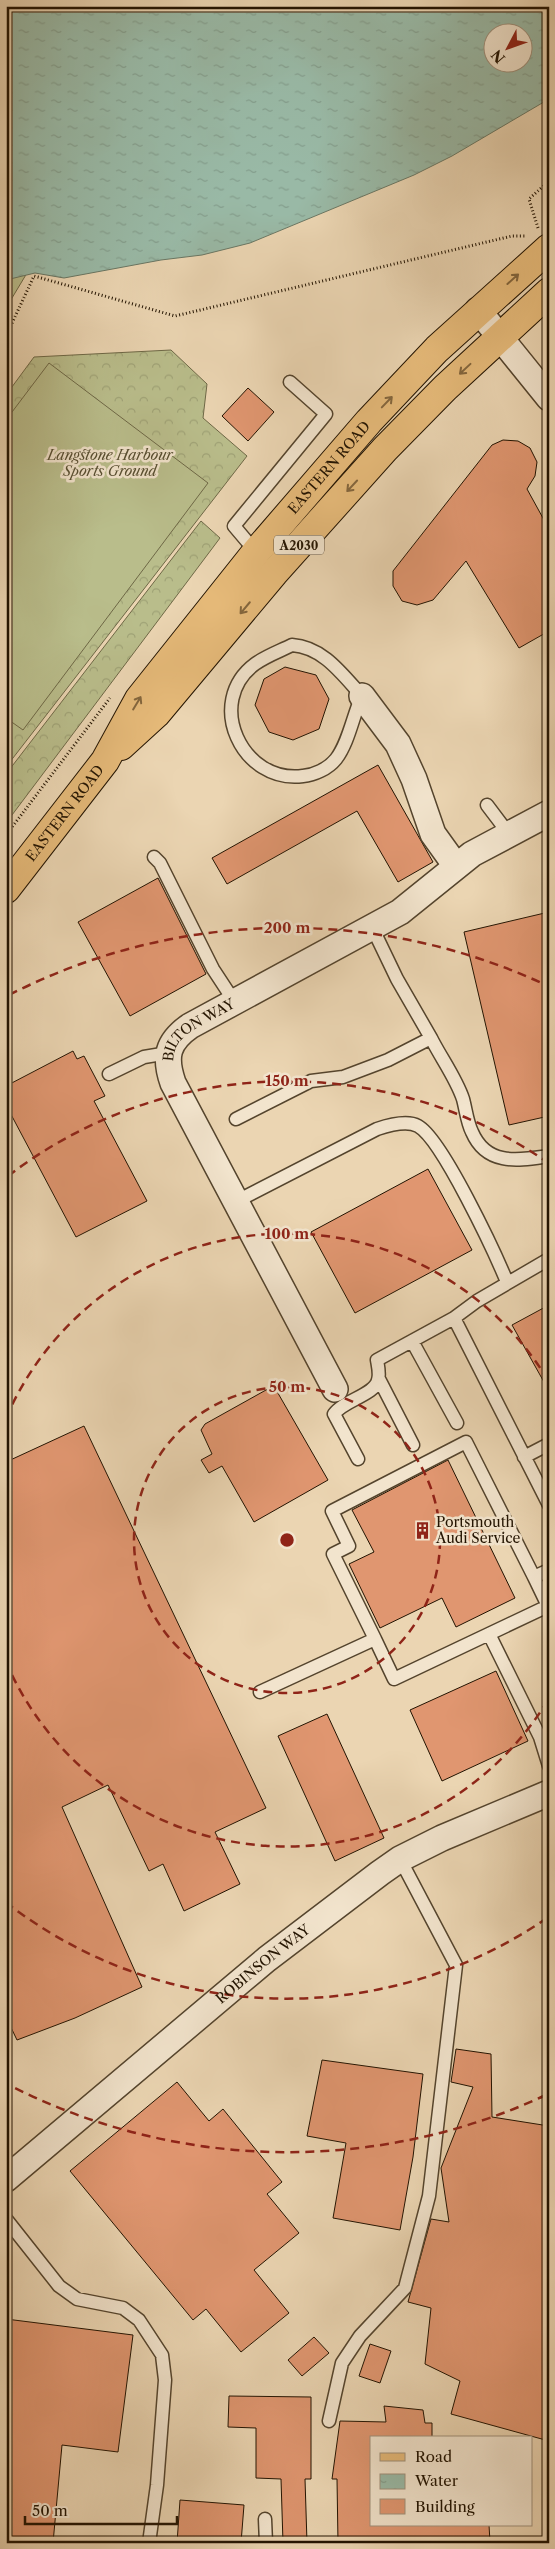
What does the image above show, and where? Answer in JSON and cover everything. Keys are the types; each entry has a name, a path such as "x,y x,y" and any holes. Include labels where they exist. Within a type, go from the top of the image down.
{"main road":[{"name":"EASTERN ROAD","path":"6,889 105,761 139,699 256,552 369,421 478,310 540,240"},
{"name":"EASTERN ROAD","path":"105,761 156,714 274,573 385,449 445,388 549,292"}],"street":[{"path":"478,310 549,398"},
{"path":"362,696 398,744 414,780 432,834 456,866"},
{"name":"BILTON WAY","path":"335,1389 174,1083 168,1068 168,1053 178,1034 372,927 418,899 472,854 549,814"},
{"name":"ROBINSON WAY","path":"8,2173 266,1959 400,1859 490,1816 549,1793"}],"lane":[{"path":"256,552 234,526 326,414 290,382"},
{"path":"292,645 306,646 322,654 362,696 336,759 325,768 311,775 292,777 274,774 257,765 244,751 235,734 231,719 238,684 254,665 292,645"},
{"path":"487,806 508,834"},
{"path":"154,857 160,863 213,969 234,1002"},
{"path":"372,927 397,979 463,1099 473,1135 482,1146 498,1157 512,1161 549,1156"},
{"path":"236,1120 311,1081 343,1077 388,1060 431,1038"},
{"path":"109,1074 144,1057 168,1053"},
{"path":"237,1201 377,1129 395,1124 418,1126 436,1143 492,1248 507,1282"},
{"path":"413,1445 379,1379 377,1360 454,1318 507,1282 549,1259"},
{"path":"454,1318 549,1505"},
{"path":"412,1341 457,1423"},
{"path":"358,1459 334,1414 339,1406 374,1388 379,1379"},
{"path":"466,1442 534,1577 548,1606 394,1678 333,1554 349,1546 332,1510 466,1442"},
{"path":"524,1457 549,1444"},
{"path":"534,1577 549,1570"},
{"path":"489,1634 540,1737 549,1766"},
{"path":"260,1692 375,1639"},
{"path":"329,2421 342,2363 360,2336 405,2288 429,2196 456,1965 400,1859"},
{"path":"6,2219 59,2286 77,2298 123,2308 139,2320 162,2355 164,2390 157,2485 149,2543"},
{"path":"265,2519 266,2543"}],"path":[{"path":"6,336 34,276 175,316 512,236 540,240 529,199 549,181"}],"green space":[{"path":"27,273 6,308 6,280"},
{"name":"Langstone Harbour Sports Ground","path":"171,350 207,384 203,418 247,456 6,767 6,395 34,357"},
{"name":"Langstone Harbour Sports Ground","path":"49,363 208,483 23,730 6,718 6,420"},
{"path":"201,521 220,538 6,823 6,774"}],"water":[{"path":"6,6 549,6 549,99 452,156 414,175 250,243 202,255 161,260 64,278 35,273 6,280"}],"building":[{"path":"248,388 274,412 248,441 222,416"},
{"path":"503,440 518,441 530,448 537,462 535,476 527,489 549,529 549,631 519,648 466,561 433,600 417,605 402,601 393,586 393,571 492,445"},
{"path":"285,667 316,675 329,699 319,729 293,740 269,732 255,705 264,679"},
{"path":"378,765 433,862 398,882 357,811 227,884 212,858"},
{"path":"158,878 206,974 130,1016 78,922"},
{"path":"549,912 549,1116 509,1125 464,932"},
{"path":"73,1051 77,1059 84,1056 105,1096 94,1101 147,1201 76,1237 6,1105 6,1086"},
{"path":"428,1169 472,1250 355,1313 311,1232"},
{"path":"549,1305 549,1391 512,1325"},
{"path":"275,1388 328,1480 254,1522 222,1466 209,1473 201,1460 212,1454 201,1430 205,1424 266,1390"},
{"path":"84,1426 266,1808 215,1832 240,1884 184,1911 163,1864 149,1871 108,1785 62,1807 142,1987 75,2018 17,2040 6,2017 6,1462"},
{"name":"Portsmouth Audi Service","path":"448,1460 515,1598 456,1627 442,1598 380,1628 349,1564 374,1552 352,1510"},
{"path":"496,1671 528,1741 442,1781 410,1710"},
{"path":"327,1714 384,1838 335,1861 278,1736"},
{"path":"456,2049 491,2054 492,2117 549,2126 549,2249 546,2263 549,2263 549,2441 451,2414 460,2381 425,2364 431,2308 408,2302 431,2219 449,2222 441,2168 473,2087 451,2082"},
{"path":"322,2060 423,2074 413,2157 400,2230 333,2218 346,2143 307,2136"},
{"path":"177,2082 209,2121 223,2109 282,2182 267,2194 299,2233 254,2270 289,2313 241,2352 206,2309 193,2320 70,2171"},
{"path":"6,2319 133,2335 118,2452 62,2445 53,2543 6,2543"},
{"path":"314,2337 329,2353 302,2376 288,2360"},
{"path":"370,2344 391,2351 380,2383 359,2376"},
{"path":"229,2396 311,2397 311,2479 305,2479 307,2543 283,2543 281,2479 256,2478 256,2428 228,2427"},
{"path":"384,2406 423,2410 425,2423 432,2423 432,2436 370,2436 370,2526 489,2526 490,2542 338,2543 337,2479 332,2479 340,2421 386,2422"},
{"path":"180,2500 244,2505 241,2543 177,2543"}],"place":[{"name":"Portsmouth Audi Service","path":"422,1530"}]}
